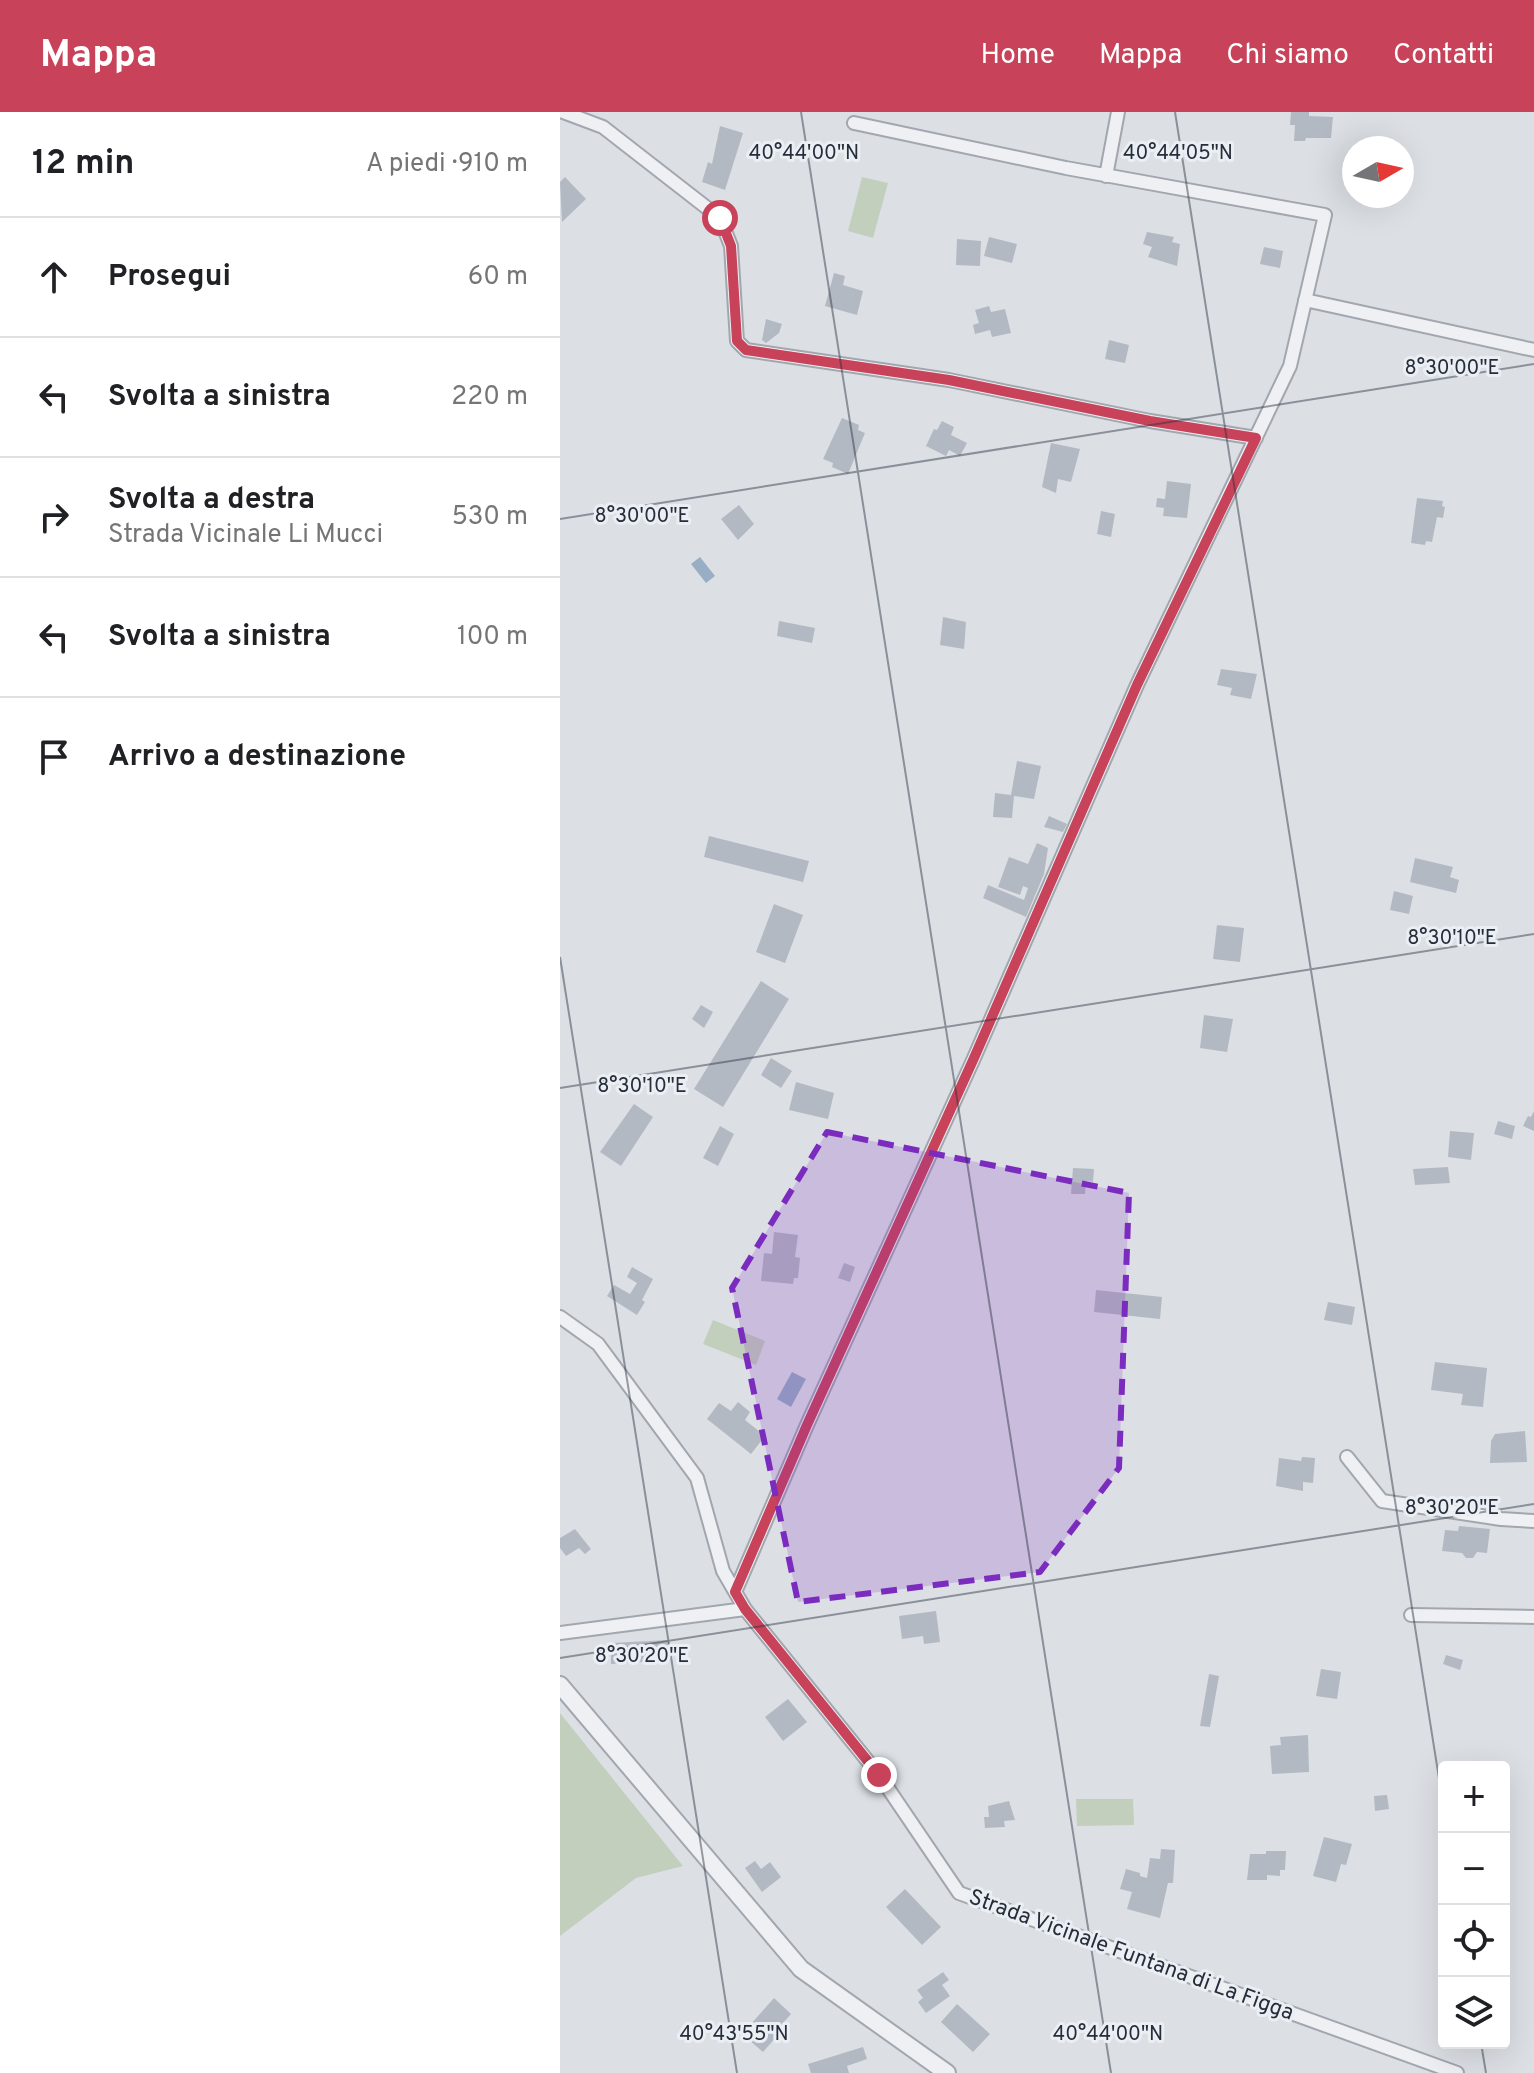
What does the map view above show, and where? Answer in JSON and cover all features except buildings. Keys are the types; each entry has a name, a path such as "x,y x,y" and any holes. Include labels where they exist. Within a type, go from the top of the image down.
{"street":[{"path":"563,112 603,127 720,218 731,246 737,341 746,350 949,380 1150,421 1256,438"},
{"path":"1106,176 1118,112"},
{"path":"735,1592 1137,685 1290,366 1325,215 1106,176 854,123"},
{"path":"1305,300 1534,350"},
{"name":"Strada Vicinale Funtana di La Figga","path":"560,1317 598,1344 697,1478 723,1571 745,1609 879,1775 959,1893 1457,2073"},
{"path":"1347,1457 1382,1501 1534,1521"},
{"path":"560,1633 745,1609"},
{"path":"1411,1615 1534,1617"},
{"path":"560,1685 801,1969 947,2073"}],"highlighted area":[{"path":"827,1132 1129,1193 1119,1468 1040,1572 798,1602 732,1288"}],"green space":[{"path":"862,177 888,183 873,238 848,231"},
{"path":"713,1320 765,1341 756,1365 703,1344"},
{"path":"560,1713 683,1866 636,1878 560,1936"},
{"path":"1076,1799 1133,1799 1134,1825 1077,1826"}],"water":[{"path":"700,557 715,576 706,583 691,564"},
{"path":"792,1372 806,1379 791,1407 777,1399"}],"route":[{"path":"720,218 731,246 737,341 746,350 949,380 1150,421 1256,438 1137,685 735,1592 745,1609 879,1775"}]}
